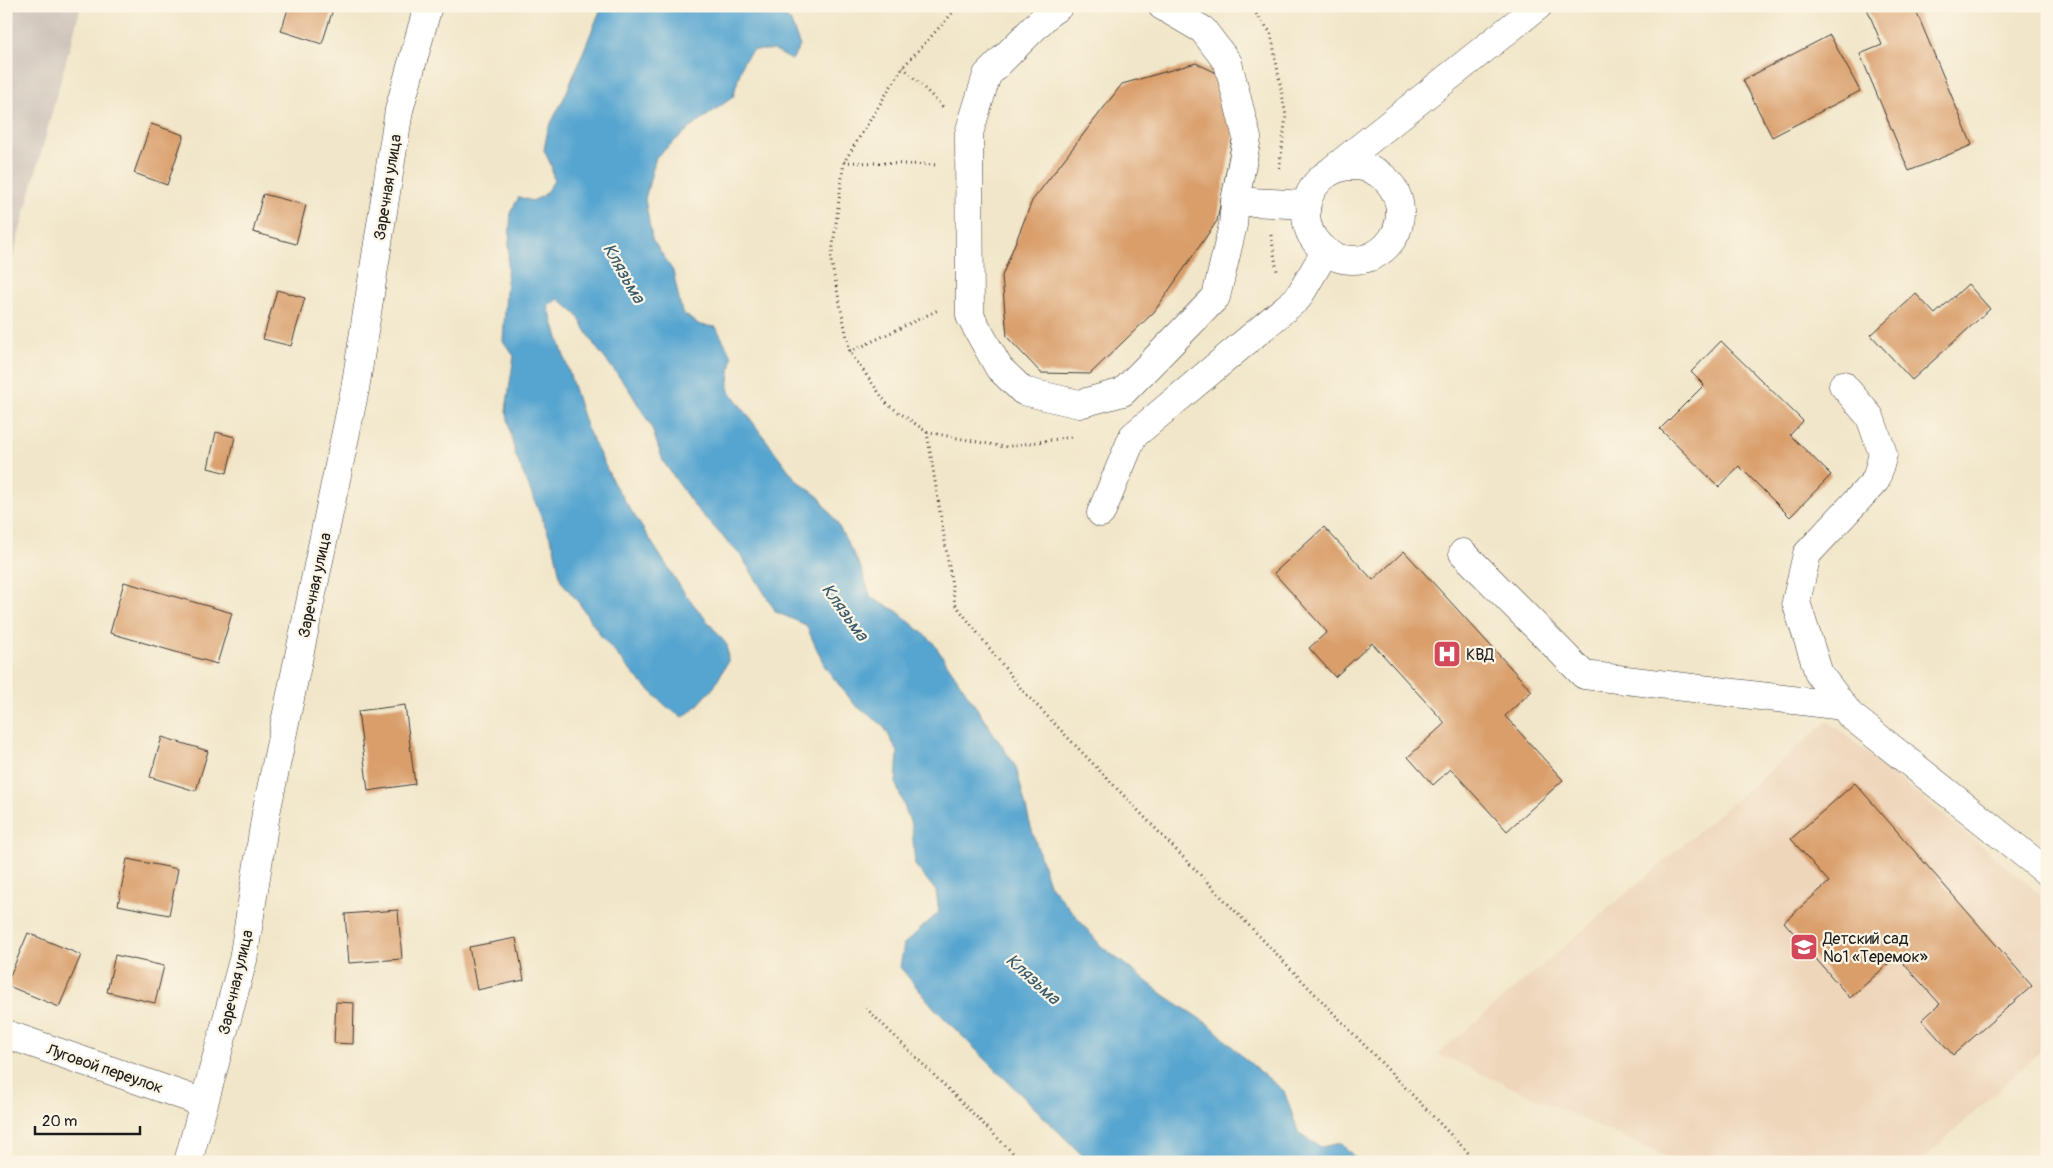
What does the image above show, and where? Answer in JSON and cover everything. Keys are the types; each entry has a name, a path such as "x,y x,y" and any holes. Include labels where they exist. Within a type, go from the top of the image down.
{"street":[{"name":"Заречная улица","path":"188,1162 243,960 266,813 355,389 399,110 428,6"},
{"path":"1059,6 1049,13 987,75 969,133 970,316 999,368 1023,391 1079,404 1123,392 1216,297 1233,225 1235,201 1247,138 1228,63 1203,30 1162,6"},
{"path":"1326,174 1340,168 1356,166 1372,169 1385,178 1395,190 1400,205 1400,222 1395,237 1385,249 1371,257 1356,261 1340,259 1325,252 1316,242 1306,219 1306,206 1317,183 1326,174 1538,6"},
{"path":"1235,201 1306,206"},
{"path":"1101,513 1133,436 1298,298 1325,252"},
{"path":"1843,385 1870,417 1883,454 1876,480 1807,554 1796,602 1819,674 1850,715 2047,872"},
{"path":"1463,553 1584,675 1843,706"},
{"name":"Луговой переулок","path":"6,1034 204,1103"}],"path":[{"path":"960,6 903,67 844,162 831,261 850,352 887,404 927,432 955,604 1022,690 1477,1162"},
{"path":"903,67 969,133"},
{"path":"844,162 969,165"},
{"path":"850,352 970,294"},
{"path":"866,1008 1022,1162"}],"shaded area":[{"path":"6,6 81,6 6,282"},
{"name":"Детский сад №1 «Теремок»","path":"1828,721 2047,900 2047,1045 1921,1162 1678,1162 1438,1054"}],"water":[{"name":"Клязьма","path":"602,6 763,6 790,20 800,46 792,60 774,50 753,50 743,62 733,97 690,128 656,157 645,199 652,239 673,271 682,313 700,325 716,327 732,357 728,389 796,480 819,497 837,523 861,568 871,598 897,611 932,641 1016,767 1030,824 1049,884 1101,946 1164,995 1211,1026 1244,1058 1284,1091 1299,1134 1321,1147 1341,1143 1359,1162 1089,1162 935,1009 900,967 904,944 939,912 936,891 915,865 912,827 896,784 898,752 883,725 855,705 825,667 806,625 776,612 742,557 695,507 663,461 651,426 628,388 595,346 577,315 559,299 548,306 586,426 614,484 685,594 727,645 728,661 714,687 695,708 683,717 668,708 635,676 601,636 579,603 561,581 554,547 515,454 506,410 514,356 503,341 511,211 519,197 532,201 543,196 554,181 551,165 544,150 548,129 566,94"}],"building":[{"path":"289,6 334,6 322,44 281,31"},
{"path":"1866,6 1914,6 1972,145 1909,171 1860,54 1882,45"},
{"path":"1830,35 1860,91 1772,137 1743,80"},
{"path":"1196,63 1223,76 1235,125 1217,221 1154,312 1090,374 1041,373 1007,337 1002,276 1032,201 1122,84"},
{"path":"151,124 184,135 167,185 134,173"},
{"path":"263,194 306,205 296,244 253,232"},
{"path":"1968,284 1990,309 1912,380 1871,335 1916,294 1935,314"},
{"path":"277,290 305,298 291,346 263,339"},
{"path":"1721,341 1803,421 1790,435 1831,475 1790,517 1739,466 1719,487 1660,429 1704,385 1691,372"},
{"path":"216,432 235,437 227,473 208,468"},
{"path":"1324,527 1373,580 1404,551 1532,691 1505,716 1563,780 1507,831 1451,769 1433,785 1408,757 1445,723 1372,643 1335,677 1309,648 1327,632 1274,573"},
{"path":"124,582 232,613 217,664 110,633"},
{"path":"405,705 415,784 368,791 358,711"},
{"path":"162,737 208,751 196,791 150,777"},
{"path":"1855,783 2032,986 1953,1055 1922,1020 1940,1004 1897,956 1850,998 1784,922 1829,882 1791,839"},
{"path":"127,859 178,869 169,915 118,905"},
{"path":"398,910 402,959 349,963 345,914"},
{"path":"28,933 81,955 59,1007 6,985"},
{"path":"516,938 524,980 477,990 469,947"},
{"path":"115,955 164,966 155,1003 107,992"},
{"path":"336,1002 354,1003 353,1044 334,1043"}],"place":[{"name":"КВД","path":"1447,654"},
{"name":"Детский сад №1 «Теремок»","path":"1804,947"}]}
